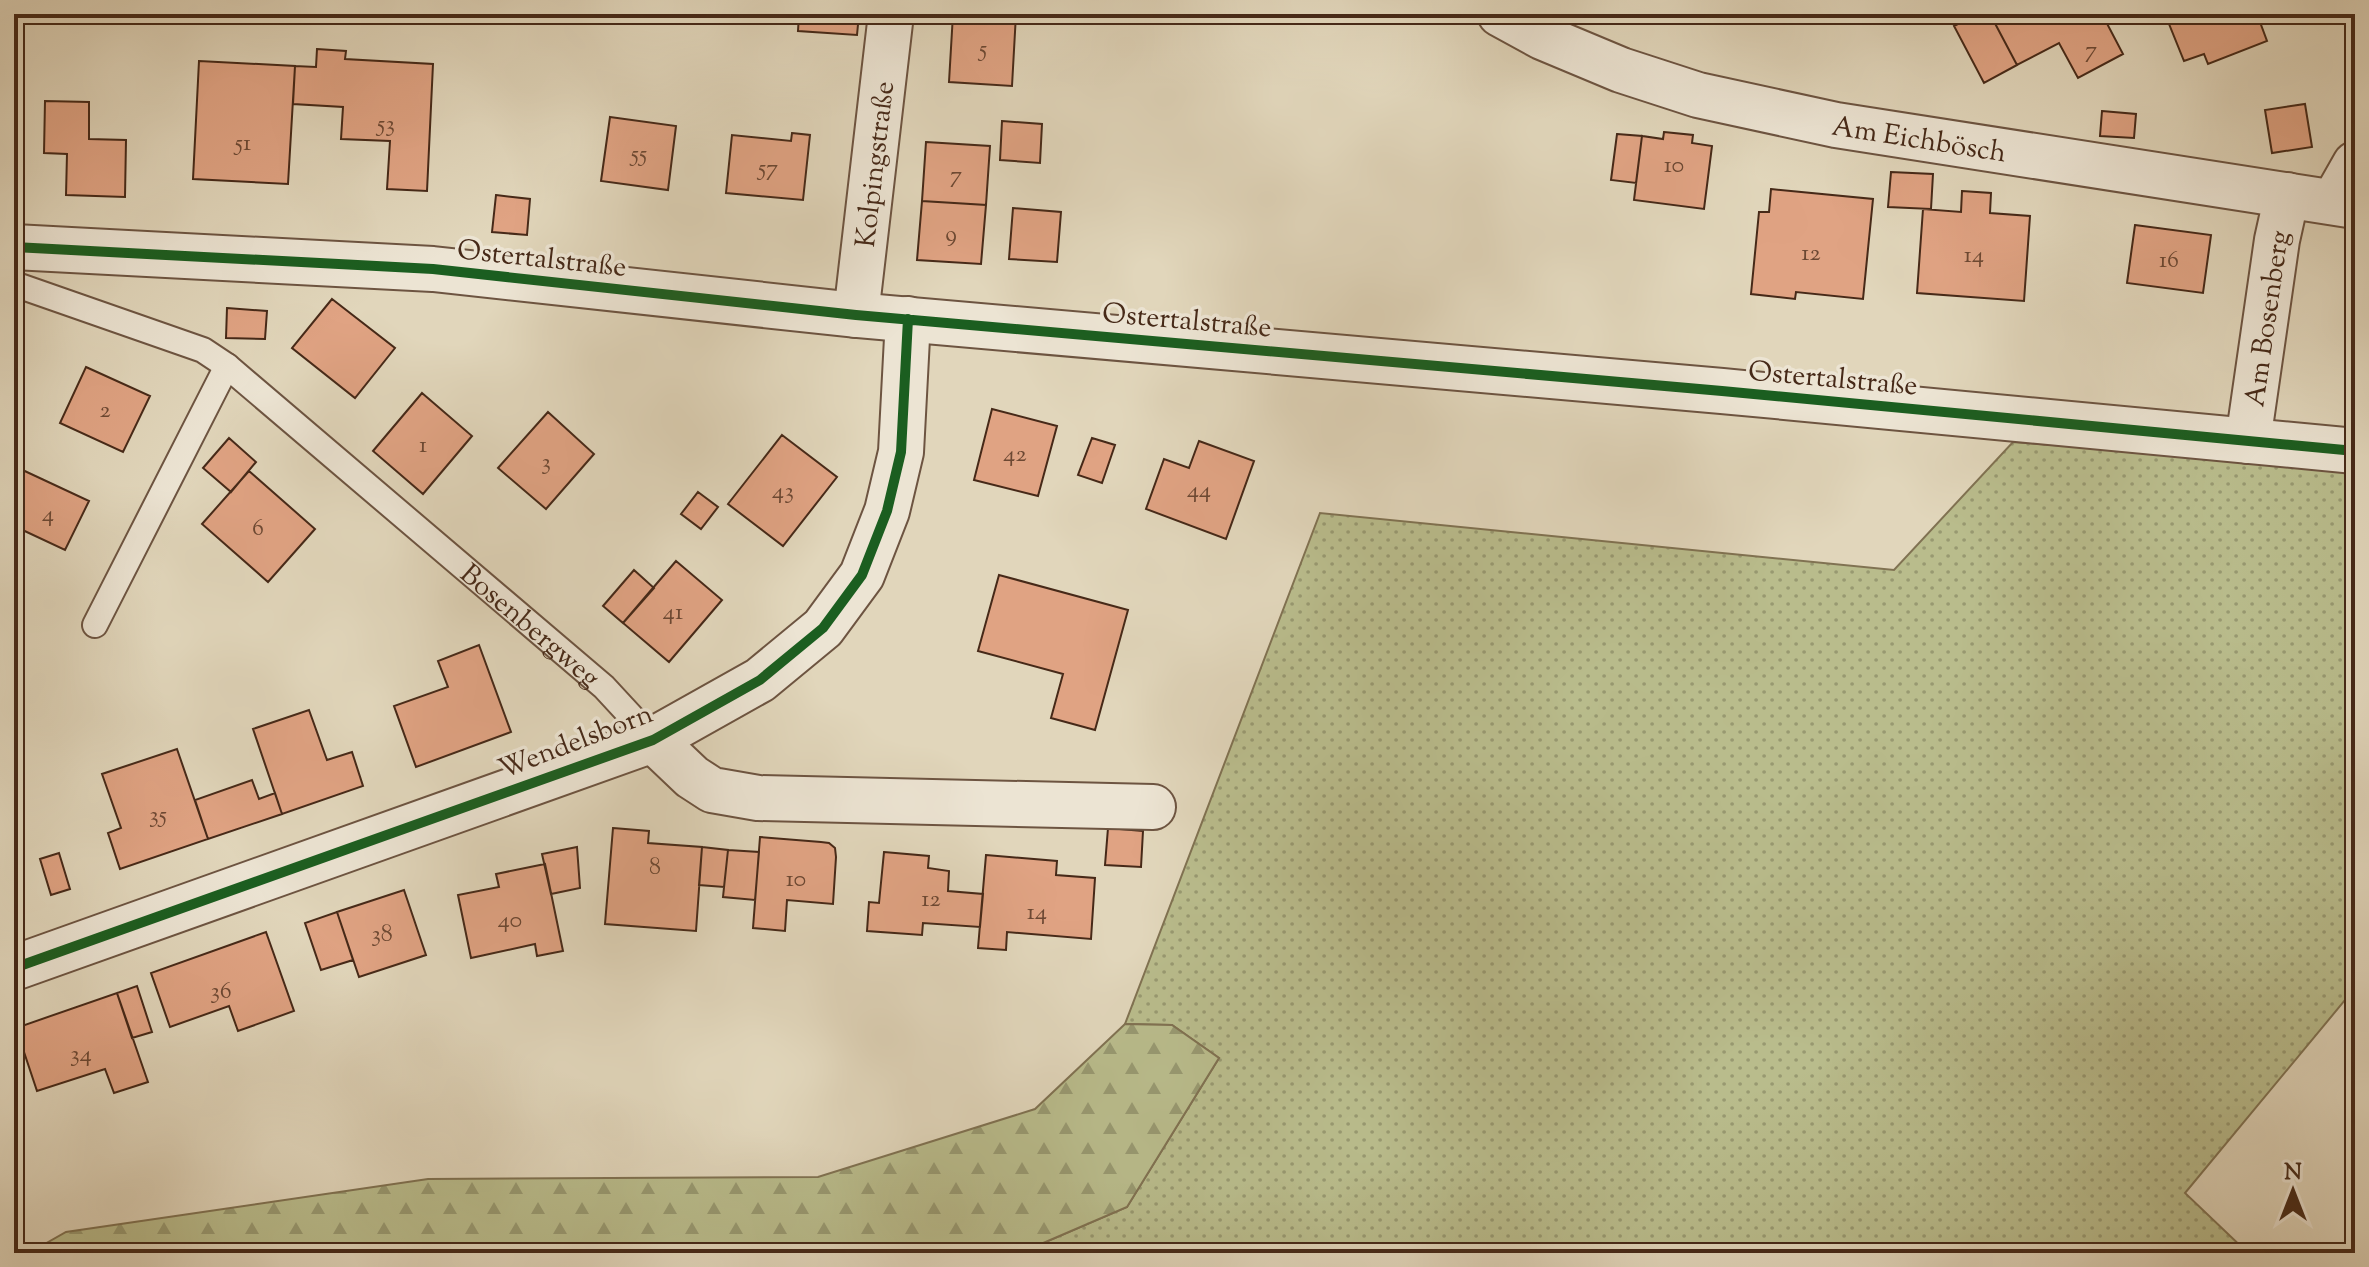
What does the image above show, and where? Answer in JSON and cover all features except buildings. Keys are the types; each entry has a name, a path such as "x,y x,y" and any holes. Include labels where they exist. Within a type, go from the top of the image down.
{"street":[{"name":"Kolpingstraße","path":"856,315 891,14"},
{"name":"Am Eichbösch","path":"1500,14 1542,37 1595,59 1698,95 1836,125 2287,195 2348,190"},
{"name":"Am Bosenberg","path":"2248,441 2277,240 2287,195"},
{"name":"Ostertalstraße","path":"14,247 433,269 856,315 1738,392 2355,451"},
{"name":"Wendelsborn","path":"14,968 653,740 760,680 823,628 862,575 887,511 901,452 908,319"},
{"name":"Bosenbergweg","path":"653,740 692,777 712,790 758,798 1153,807"}],"lane":[{"name":"Bosenbergweg","path":"14,284 203,350 227,366 604,687 653,740"},
{"path":"95,625 227,366"}],"green space":[{"path":"2013,442 2355,467 2355,988 2185,1193 2248,1253 1020,1253 1127,1207 1219,1058 1172,1025 1125,1024 1320,513 1894,570"},
{"path":"1125,1024 1172,1025 1219,1058 1127,1207 1020,1253 29,1253 66,1232 428,1179 818,1177 1035,1109"}],"cycle path":[{"path":"14,247 433,269 856,315 1722,391 2355,451"},
{"path":"14,968 653,740 760,680 823,628 862,575 887,511 901,452 908,319"}]}
